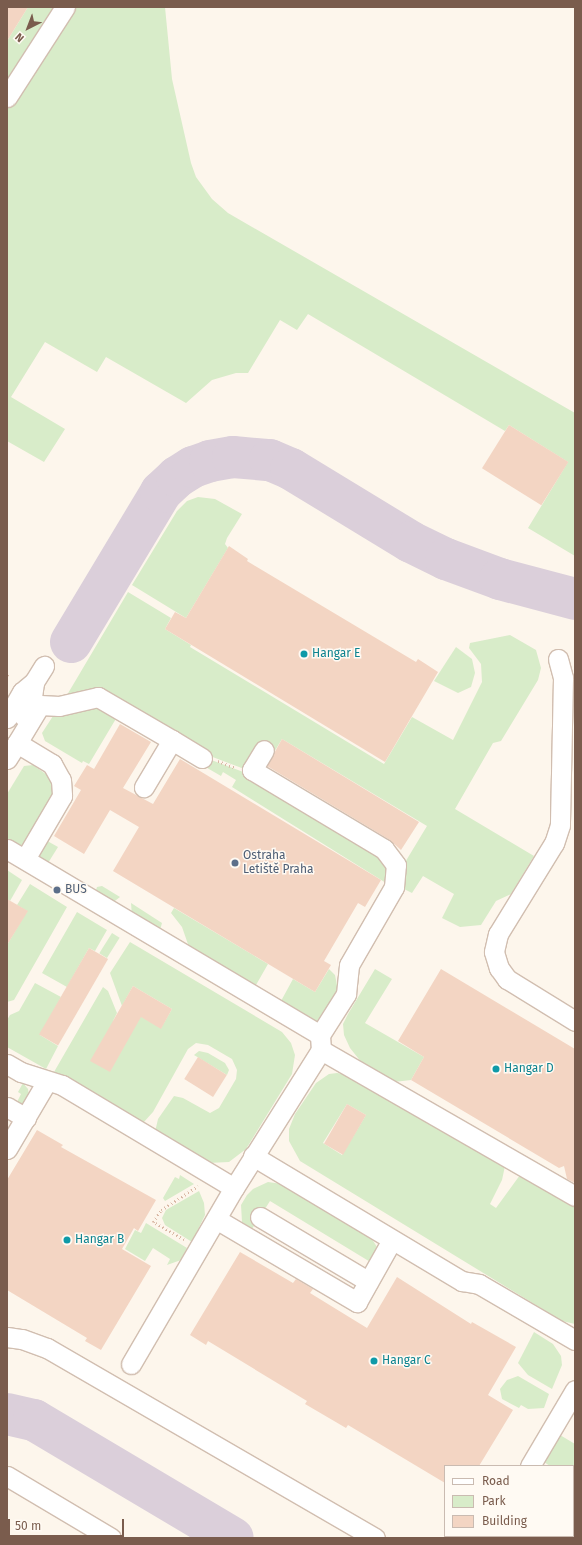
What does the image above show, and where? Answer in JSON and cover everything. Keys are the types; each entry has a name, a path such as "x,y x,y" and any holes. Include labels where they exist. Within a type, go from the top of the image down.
{"lane":[{"path":"7,97 65,7"},
{"path":"558,659 563,678 560,825 554,843 498,934 494,952 498,968 506,979 575,1021"},
{"path":"7,718 22,692 39,674 32,697 12,741 7,759"},
{"path":"12,741 40,704 59,706 98,697 202,758"},
{"path":"144,787 172,740"},
{"path":"12,741 52,764 61,780 62,796 25,859"},
{"path":"131,1364 320,1043 346,994 349,965 394,887 396,865 390,854 378,844 252,770 264,750"},
{"path":"7,849 320,1043 575,1196"},
{"path":"7,1064 21,1072 62,1085 234,1188"},
{"path":"7,1149 47,1081"},
{"path":"7,1107 26,1118"},
{"path":"253,1156 462,1281 479,1284 575,1340"},
{"path":"260,1217 368,1281"},
{"path":"216,1219 357,1302 392,1240"},
{"path":"7,1337 22,1339 47,1348 375,1538"},
{"path":"531,1465 575,1390"},
{"path":"7,1476 111,1538"}],"path":[{"path":"202,758 205,756 246,772 252,770"},
{"path":"198,1249 153,1222 160,1210 214,1176"}],"green space":[{"path":"28,7 55,7 7,83 7,41"},
{"path":"73,7 165,7 172,79 191,163 196,177 212,199 228,213 575,413 575,556 528,528 568,462 509,425 505,431 308,314 297,330 280,320 248,373 236,373 212,380 186,403 106,357 97,372 45,342 11,397 65,429 44,462 7,441 7,109"},
{"path":"198,497 215,499 242,514 227,538 225,544 228,548 186,618 132,585 177,511 187,501"},
{"path":"128,592 171,618 165,629 191,645 190,647 384,764 412,717 453,740 482,682 481,664 469,648 470,643 510,635 536,650 541,668 538,680 501,741 493,743 455,809 534,856 511,894 496,901 481,925 460,927 442,918 454,894 423,876 412,893 402,888 401,869 427,826 282,739 273,754 261,747 247,770 202,753 98,691 67,695"},
{"path":"456,647 472,659 475,673 471,687 458,693 434,681"},
{"path":"95,705 117,717 89,764 83,761 82,763 45,741 42,733 53,716"},
{"path":"206,758 246,773 376,850 388,863 386,883 232,787 236,780 223,772 221,776 202,765"},
{"path":"33,765 50,777 54,787 52,795 25,849 7,841 7,794 24,766"},
{"path":"42,838 58,847 48,863 36,858"},
{"path":"7,870 22,880 10,901 7,899"},
{"path":"30,884 67,907 14,1000 7,1002 7,945 27,911 17,905"},
{"path":"102,886 120,897 111,904 95,893 97,887"},
{"path":"131,903 162,923 160,930 132,916"},
{"path":"174,908 268,964 256,985 251,987 190,950 182,927 171,913"},
{"path":"77,912 107,930 95,951 89,948 67,987 42,973"},
{"path":"112,933 120,938 107,958 99,953"},
{"path":"130,942 282,1032 291,1043 295,1055 292,1074 246,1149 229,1162 208,1163 155,1132 158,1119 174,1096 183,1098 210,1113 219,1108 236,1079 237,1070 232,1059 208,1045 196,1043 188,1049 153,1112 143,1123 54,1072 103,987 108,991 117,1013 113,1021 130,1010 161,1028 172,1009 133,986 122,1006 110,973"},
{"path":"329,969 335,975 338,990 317,1021 312,1022 281,1001 293,979 315,992"},
{"path":"375,969 392,979 365,1023 424,1057 411,1080 394,1082 362,1063 350,1048 344,1035 343,1024"},
{"path":"35,983 61,997 40,1035 58,1046 46,1069 7,1047 7,1020 10,1015 19,1011"},
{"path":"199,1051 208,1053 225,1063 229,1070 227,1075 194,1055"},
{"path":"337,1073 347,1075 505,1166 502,1180 490,1204 496,1208 520,1175 575,1206 575,1324 562,1321 300,1161 289,1141 289,1129 295,1114 316,1083 329,1074","holes":["347,1104 366,1115 342,1155 323,1143"]},
{"path":"23,1083 28,1089 29,1095 25,1103 16,1104 21,1094 18,1092"},
{"path":"180,1175 194,1184 165,1201 163,1198 175,1177 179,1179"},
{"path":"268,1182 282,1184 368,1233 377,1247 372,1263 270,1201 252,1229 242,1222 241,1205 247,1195 253,1189"},
{"path":"199,1191 204,1203 205,1215 192,1242 165,1225 162,1218 166,1210"},
{"path":"146,1223 187,1248 181,1260 167,1265 170,1259 153,1248 145,1261 125,1249 135,1230 141,1233"},
{"path":"534,1332 553,1344 561,1356 562,1365 552,1389 528,1375 518,1363"},
{"path":"518,1376 549,1394 544,1408 528,1409 521,1405 519,1408 502,1399 500,1389 507,1380"},
{"path":"560,1435 575,1444 575,1481 574,1465 548,1465 544,1462"}],"building":[{"path":"7,7 28,7 7,41"},
{"path":"509,425 568,462 541,505 482,468"},
{"name":"Hangar E","path":"229,546 248,559 247,561 416,662 418,659 438,672 385,762 165,629 175,612 186,618"},
{"name":"Ostraha Letiště Praha","path":"120,724 151,742 123,788 153,804 180,759 381,880 365,907 358,903 324,961 331,965 315,992 113,871 139,827 110,810 84,854 54,836 81,790 74,786 87,765 94,769"},
{"path":"282,739 419,822 401,850 390,840 267,766"},
{"path":"7,899 28,911 7,945"},
{"path":"89,948 108,959 58,1046 39,1035"},
{"name":"Hangar D","path":"441,969 575,1049 575,1183 567,1179 564,1166 559,1168 411,1080 424,1057 398,1041"},
{"path":"133,986 172,1009 161,1029 141,1017 110,1072 90,1061"},
{"path":"198,1057 227,1075 213,1097 184,1079"},
{"path":"347,1104 366,1115 343,1155 324,1144"},
{"name":"Hangar B","path":"37,1130 63,1145 61,1147 156,1200 138,1231 134,1228 122,1249 151,1266 101,1350 85,1341 87,1338 7,1290 7,1180"},
{"name":"Hangar C","path":"240,1252 293,1283 296,1279 313,1289 310,1293 367,1328 397,1277 471,1324 472,1322 516,1347 488,1395 513,1410 480,1465 444,1465 444,1482 348,1425 346,1428 305,1404 307,1401 208,1341 206,1345 190,1335"}],"taxiway":[{"path":"71,642 161,492 177,477 193,467 210,461 233,457 270,460 291,469 411,542 446,559 500,579 575,599"},
{"path":"7,1414 34,1420 233,1538"}],"place":[{"name":"Hangar E","path":"304,654"},
{"name":"Ostraha Letiště Praha","path":"235,863"},
{"name":"BUS","path":"57,890"},
{"name":"Hangar D","path":"496,1069"},
{"name":"Hangar B","path":"67,1240"},
{"name":"Hangar C","path":"374,1361"}]}
